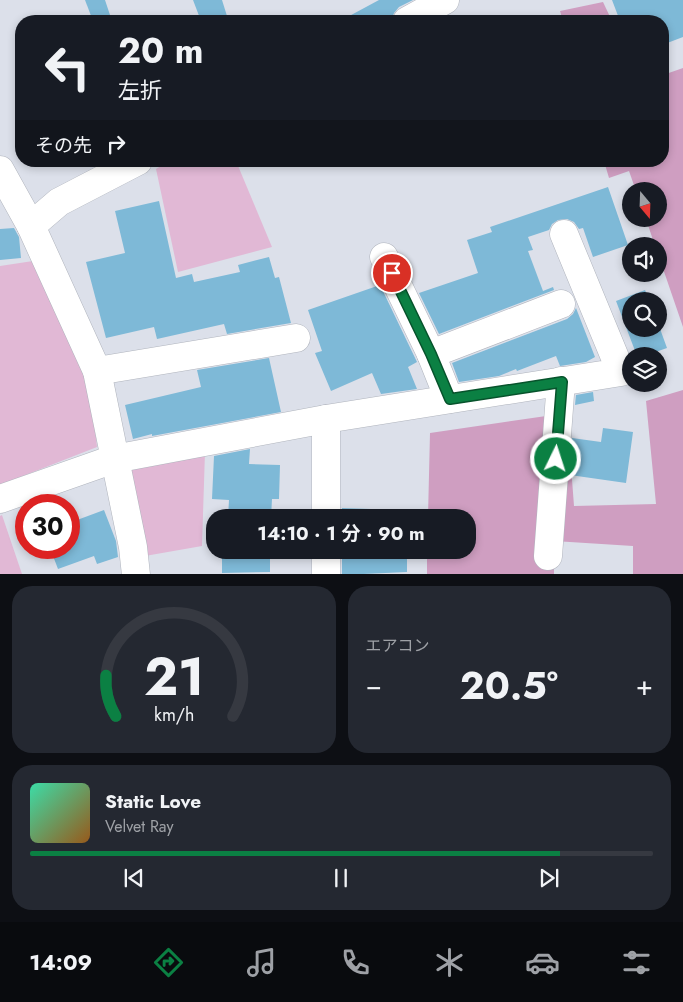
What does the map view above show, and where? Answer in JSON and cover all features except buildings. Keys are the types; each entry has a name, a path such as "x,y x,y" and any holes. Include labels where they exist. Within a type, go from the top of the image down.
{"street":[{"path":"418,15 445,0"},
{"path":"31,226 59,202 126,167"},
{"path":"0,171 31,226 97,371 133,547 136,574"},
{"path":"0,499 114,459 326,419 621,372 564,234"},
{"path":"384,257 431,354 450,399"},
{"path":"431,354 561,304"},
{"path":"97,371 296,338"},
{"path":"548,556 562,382"},
{"path":"326,419 326,509"},
{"path":"326,559 326,574"}],"shaded area":[{"path":"603,2 609,15 561,15 560,11"},
{"path":"683,68 683,327 667,280 667,237 652,237 649,228 668,228 668,182 633,182 629,171 609,178 606,167 669,167 669,73"},
{"path":"159,167 239,167 272,247 178,272 156,169"},
{"path":"33,261 89,375 97,447 0,485 0,266"},
{"path":"683,390 683,574 633,574 633,546 554,541 554,574 427,574 427,559 476,559 476,509 428,509 430,433 567,413 574,506 656,504 646,401"},
{"path":"205,452 202,546 145,556 127,467"},
{"path":"2,515 15,553 15,559 17,559 22,574 0,574 0,516"}],"route":[{"path":"392,273 431,354 450,399 562,382 556,459"}]}
